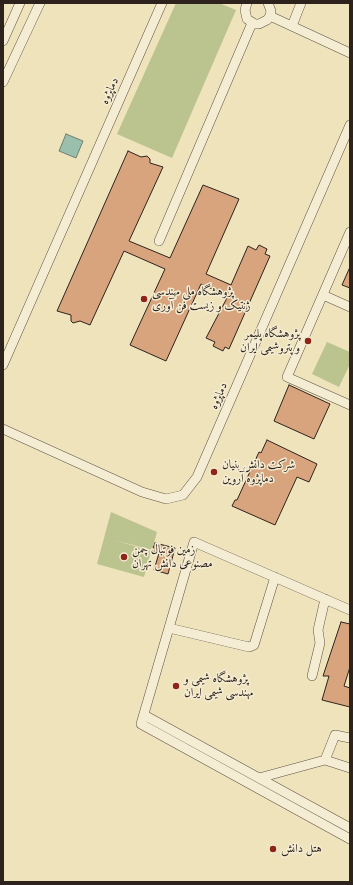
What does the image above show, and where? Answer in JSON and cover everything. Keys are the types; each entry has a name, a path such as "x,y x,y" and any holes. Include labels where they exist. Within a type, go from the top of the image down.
{"street":[{"path":"3,41 20,3"},
{"path":"3,82 40,3"},
{"name":"دماپژوه","path":"3,365 162,3"},
{"path":"244,4 247,19 259,24 264,22 270,16 271,11 268,3"},
{"path":"292,26 301,3"},
{"path":"270,16 350,52"},
{"path":"159,241 252,22"},
{"name":"دماپژوه","path":"3,429 142,492 166,499 183,495 197,477 350,125"},
{"path":"350,232 287,377 350,405"},
{"path":"323,295 350,307"},
{"path":"350,610 194,542 141,724 350,839"},
{"path":"170,628 249,647 254,645 275,577"},
{"path":"312,676 320,643 318,630 325,599"},
{"path":"144,715 350,828"},
{"path":"325,760 335,735 350,738"},
{"path":"259,778 325,760 350,768"}],"shaded area":[{"path":"176,3 219,3 236,10 172,158 117,134"},
{"path":"66,134 83,141 76,158 59,151"},
{"path":"327,342 350,352 350,364 339,387 312,374"},
{"path":"111,512 157,532 152,550 114,540 151,551 144,577 97,564"}],"building":[{"path":"128,151 141,157 147,156 150,159 150,163 163,167 129,241 170,258 203,185 239,199 206,274 231,285 248,246 256,250 259,245 267,249 265,254 270,256 229,349 225,347 223,351 213,346 215,342 206,338 228,296 201,284 166,361 130,345 165,269 124,251 90,325 80,321 73,323 71,321 71,315 57,311"},
{"path":"350,267 350,288 342,285"},
{"path":"289,385 330,404 314,439 274,421"},
{"path":"267,440 317,464 309,482 297,477 275,525 232,506 235,500 237,500 259,452 261,453"},
{"path":"155,543 175,548 168,574 154,570 159,553 152,551"},
{"path":"341,622 350,624 350,667 344,686 350,688 350,707 322,700 329,676 323,676"}],"place":[{"name":"پژوهشگاه ملی مهندسی ژنتیک و زیست فن آوری","path":"144,299"},
{"name":"پژوهشگاه پلیمر و پتروشیمی ایران","path":"308,341"},
{"name":"شرکت دانش بنیان دماپژوه آروین","path":"214,472"},
{"name":"زمین فوتبال چمن مصنوعی دانش تهران","path":"124,557"},
{"name":"پژوهشگاه شیمی و مهندسی شیمی ایران","path":"176,686"},
{"name":"هتل دانش","path":"273,849"}]}
